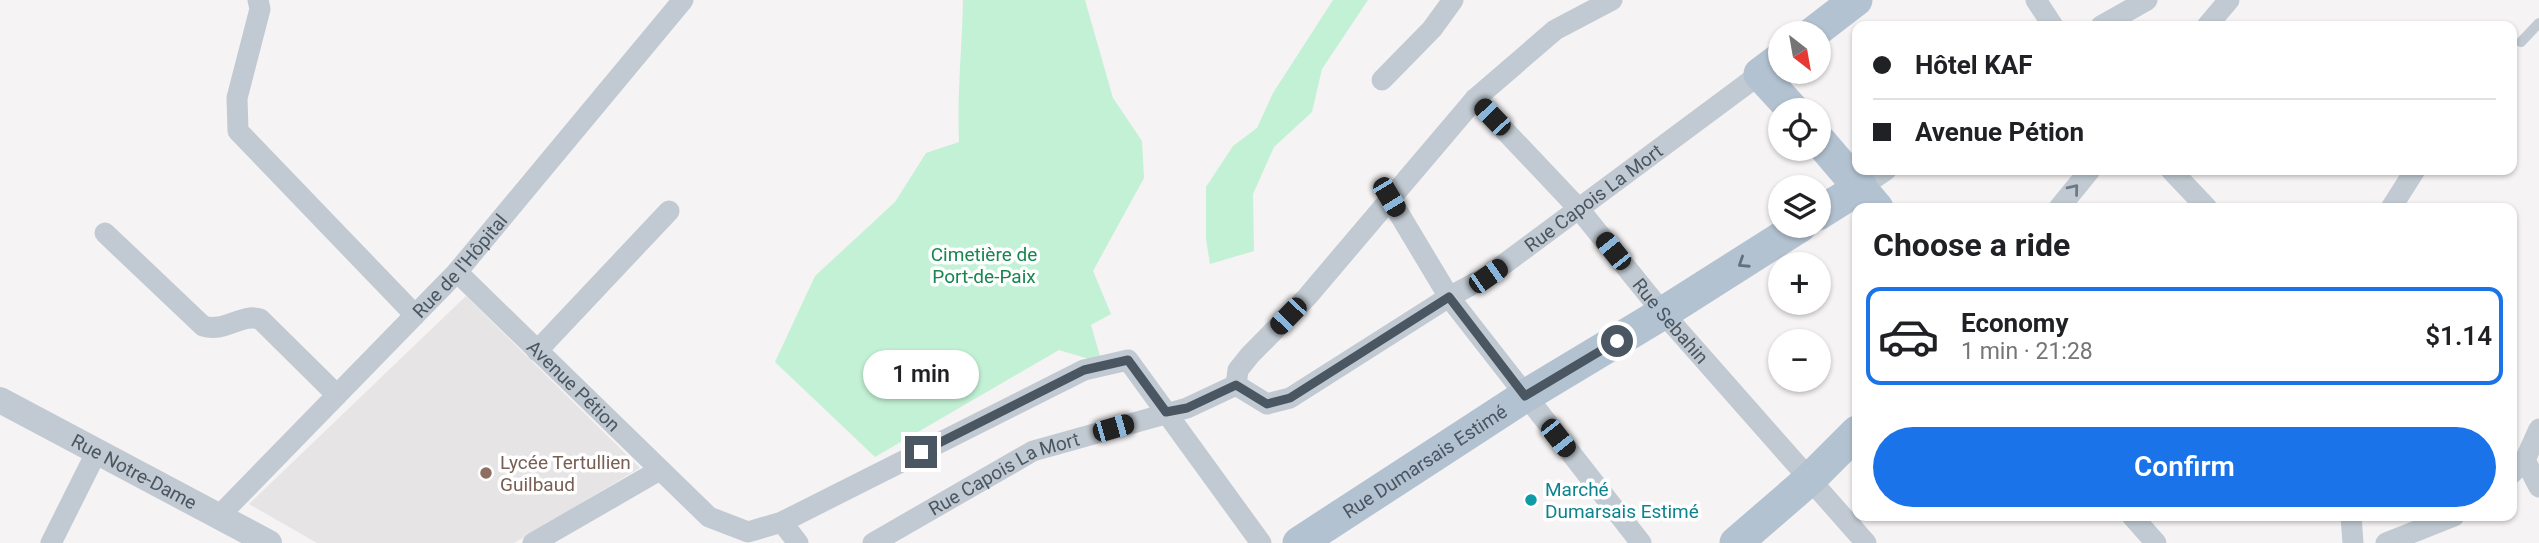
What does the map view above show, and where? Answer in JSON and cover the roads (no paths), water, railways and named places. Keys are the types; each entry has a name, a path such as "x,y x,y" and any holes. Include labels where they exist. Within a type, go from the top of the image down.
{"main road":[{"path":"1829,21 1856,0"},
{"path":"1831,150 1852,168"},
{"path":"1831,208 1875,188 1860,175"},
{"name":"Rue Dumarsais Estimé","path":"1299,543 1525,396 1781,238"},
{"path":"1736,543 1810,479 1852,437"}],"street":[{"path":"258,0 257,23 237,98 238,131 415,315"},
{"name":"Rue de l'Hôpital","path":"231,525 337,395 457,272 683,0"},
{"path":"1382,80 1432,29 1453,0"},
{"path":"1236,385 1238,370 1244,362 1307,297 1389,197 1475,99 1555,30 1612,0"},
{"path":"2036,0 2050,21"},
{"path":"2110,21 2147,0"},
{"path":"2211,21 2229,0"},
{"name":"Rue Capois La Mort","path":"873,543 1033,451 1187,408 1236,385 1267,404 1290,398 1449,297 1488,276 1768,67"},
{"name":"Rue Sebahin","path":"1475,99 1579,209 1663,313 1866,543"},
{"path":"2063,203 2086,175"},
{"path":"2176,175 2202,203"},
{"path":"2394,203 2412,175"},
{"path":"1389,197 1449,297 1641,543"},
{"path":"537,351 669,211"},
{"path":"105,233 204,326 222,329 253,317 260,319 337,395"},
{"name":"Avenue Pétion","path":"457,272 658,471 709,517 748,532 782,522 1084,370 1128,360 1261,543"},
{"name":"Rue Notre-Dame","path":"2,407 97,451 269,543"},
{"path":"2539,429 2518,467 2539,486"},
{"path":"51,543 97,451"},
{"path":"533,543 658,471"},
{"path":"2136,521 2155,543"},
{"path":"2351,521 2353,543"},
{"path":"2386,543 2441,521"},
{"path":"782,522 798,543"}],"lane":[{"path":"2521,42 2539,23"}],"place":[{"name":"Lycée Tertullien Guilbaud","path":"486,473"},
{"name":"Marché Dumarsais Estimé","path":"1531,500"}],"park label":[{"name":"Cimetière de Port-de-Paix","path":"984,265"}]}
